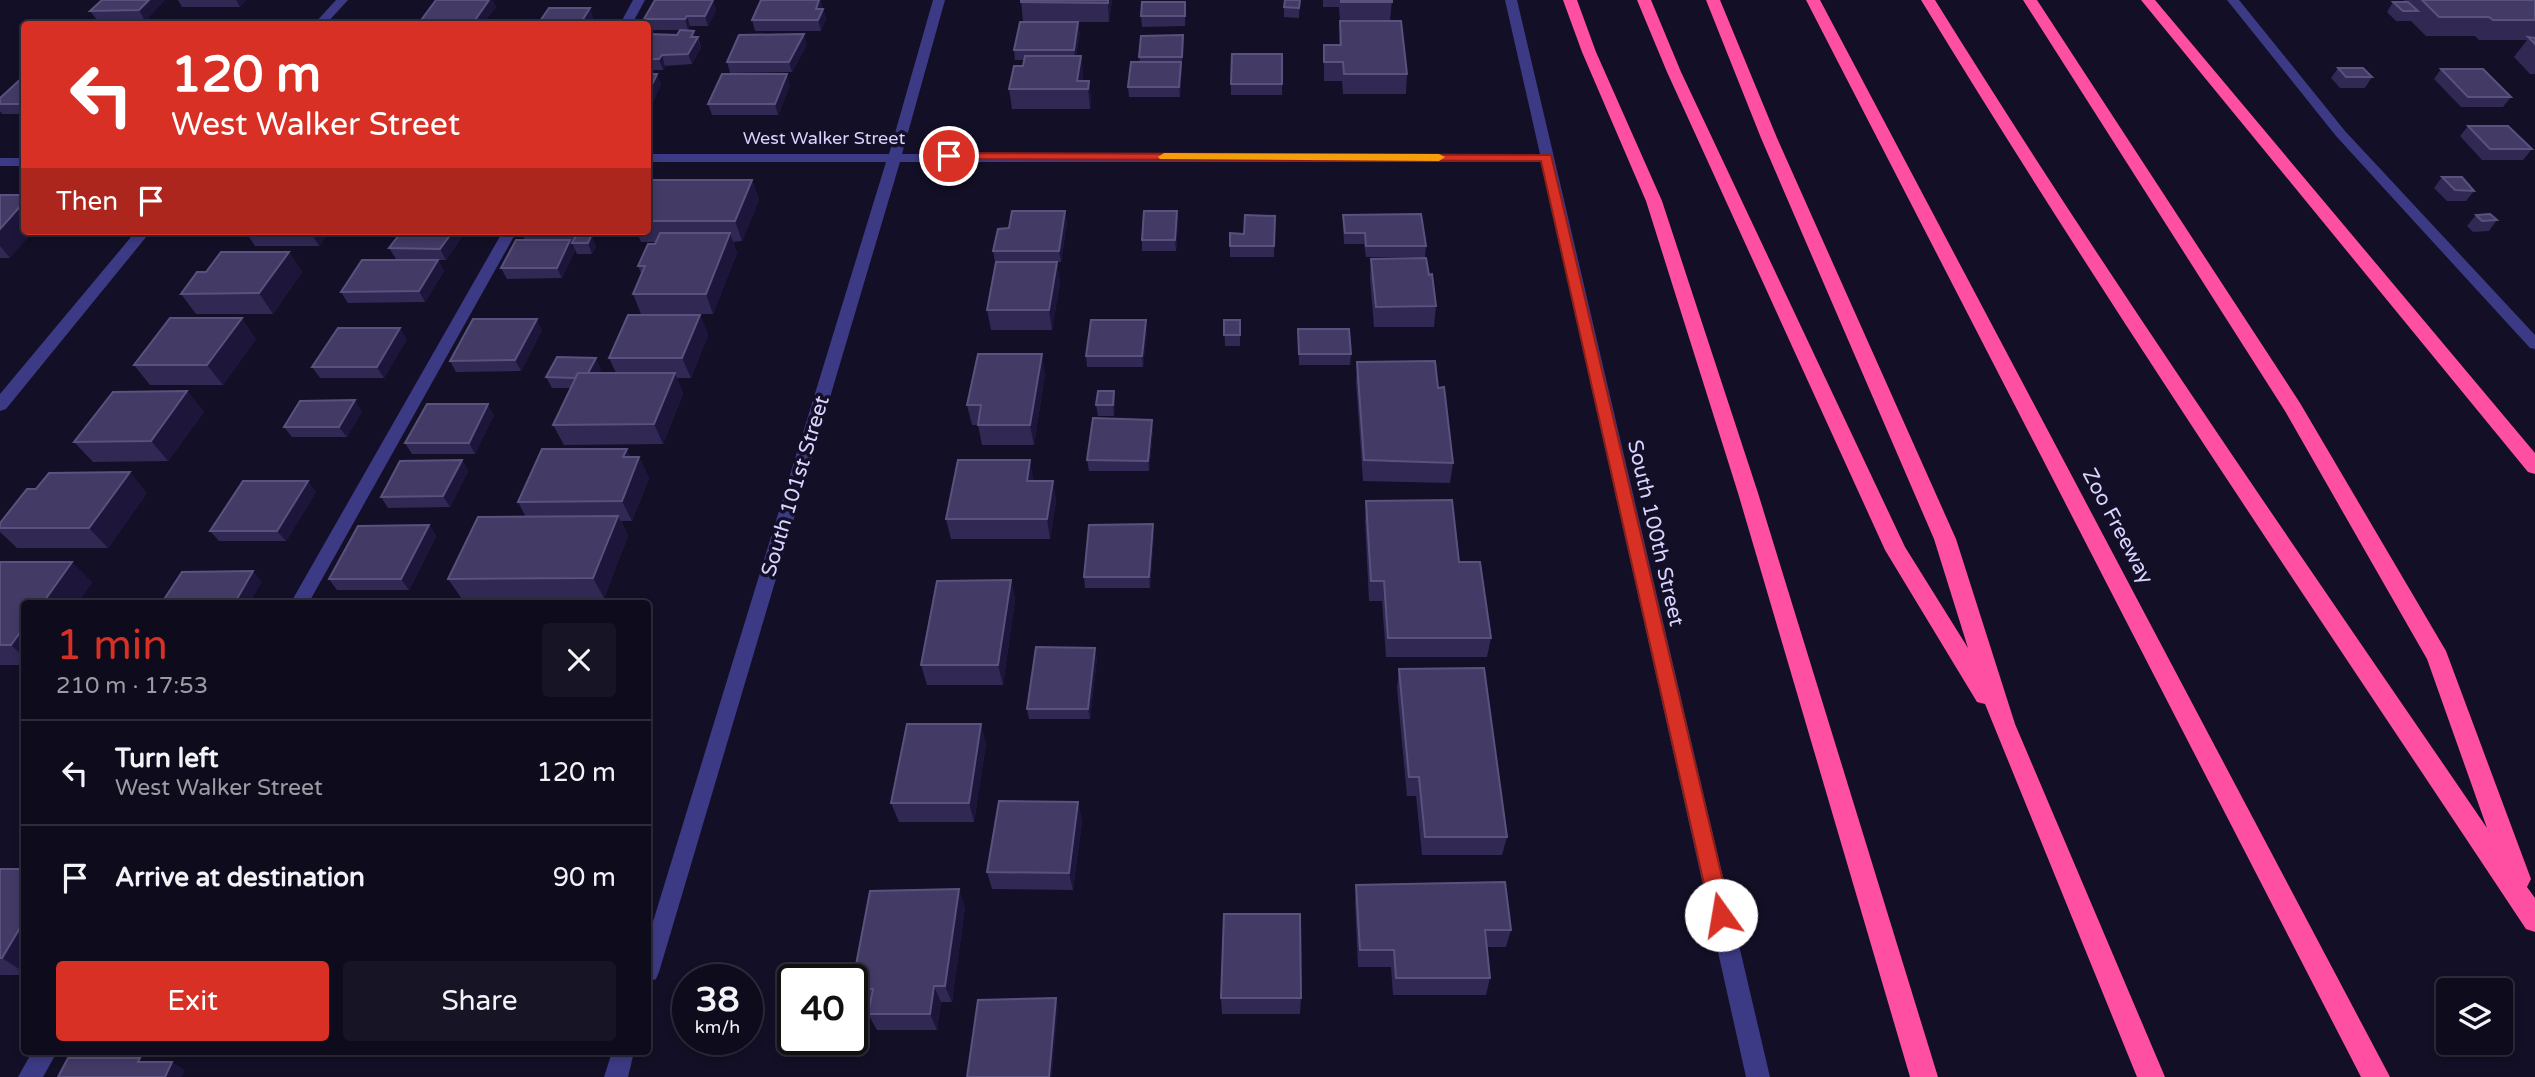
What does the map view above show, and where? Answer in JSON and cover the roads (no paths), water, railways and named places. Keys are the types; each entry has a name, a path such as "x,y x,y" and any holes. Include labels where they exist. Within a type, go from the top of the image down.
{"highway":[{"path":"1570,0 1589,52 1654,201 1748,493 1924,1077"},
{"path":"1644,0 1686,97 1896,550 2003,724"},
{"path":"1713,0 1769,138 1945,539 2003,724 2151,1077"},
{"name":"Zoo Freeway","path":"1813,0 2376,1077"},
{"path":"1928,0 1997,112 2137,327 2532,915"},
{"path":"2030,0 2293,408 2438,657 2532,915"},
{"path":"2148,0 2535,467"}],"street":[{"path":"323,21 342,0"},
{"path":"628,21 639,0"},
{"name":"South 101st Street","path":"651,962 895,156 939,0"},
{"name":"South 100th Street","path":"1511,0 1758,1077"},
{"path":"2232,0 2265,45 2341,133 2535,344"},
{"name":"West Walker Street","path":"651,158 1546,158"},
{"path":"0,162 21,162"},
{"path":"0,405 141,235"},
{"path":"301,600 508,235"},
{"path":"30,1077 43,1055"},
{"path":"616,1077 622,1055"}]}
